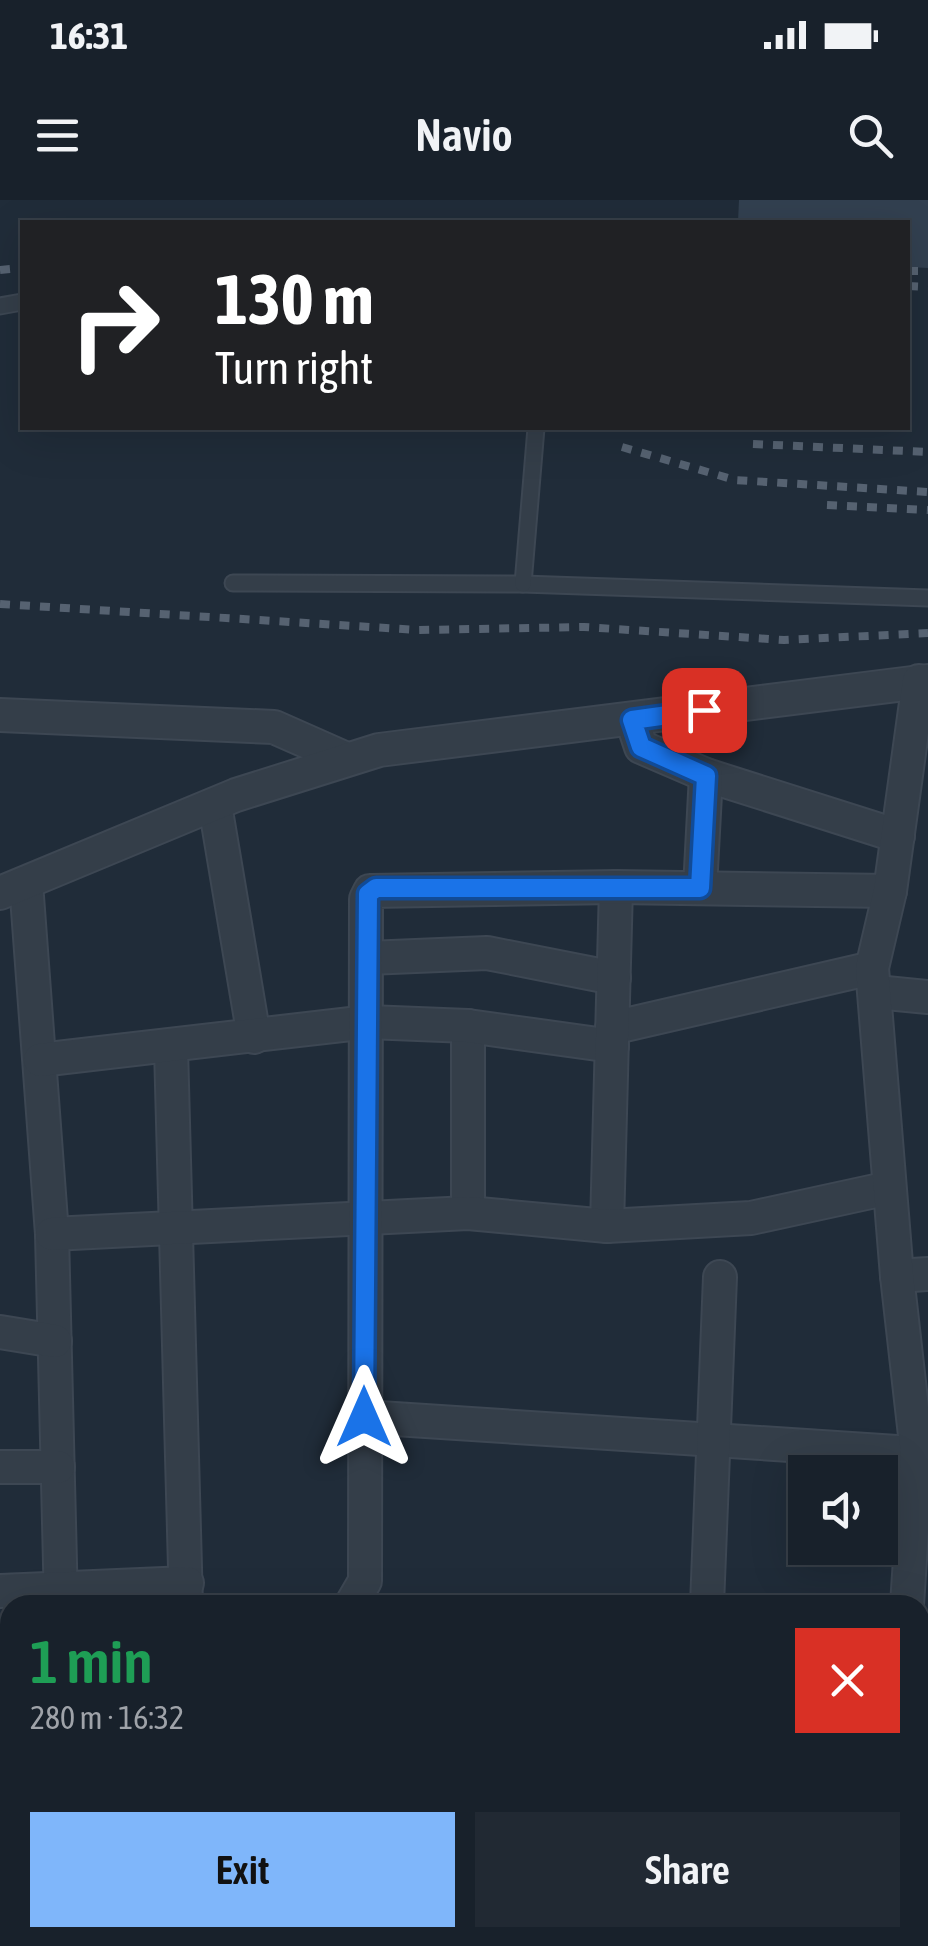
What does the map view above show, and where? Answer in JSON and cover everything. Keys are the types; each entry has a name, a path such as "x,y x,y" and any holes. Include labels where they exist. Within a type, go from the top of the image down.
{"street":[{"path":"61,1595 52,1234 40,1060 13,888 214,805 344,758 378,750 923,681 874,980 889,1188 913,1275 923,1453 920,1554 910,1595"},
{"path":"0,715 274,727 344,758"},
{"path":"632,720 641,747 706,776 898,836"},
{"path":"700,888 706,776"},
{"path":"214,805 254,1037"},
{"path":"357,1595 365,1581 366,899 376,888 616,886 890,891"},
{"path":"607,1226 616,886"},
{"path":"368,958 487,953 614,978"},
{"path":"40,1060 171,1048 368,1022 612,1037 874,980 928,997"},
{"path":"468,1026 468,1213"},
{"path":"144,1595 186,1594 171,1048"},
{"path":"52,1234 468,1213 607,1226 750,1218 889,1188"},
{"path":"707,1595 720,1277"},
{"path":"0,1332 55,1341"},
{"path":"364,1417 923,1453"},
{"path":"0,1467 58,1466"},
{"path":"0,1591 41,1595"}],"lane":[{"path":"524,584 536,430"},
{"path":"233,584 524,584 928,598"}],"building":[{"path":"739,200 928,200 928,268 910,267 910,220 738,220"},
{"path":"898,1465 928,1468 898,1535"}],"railway":[{"path":"0,270 20,268"},
{"path":"910,271 928,271"},
{"path":"910,286 928,287"},
{"path":"753,444 928,452"},
{"path":"622,447 735,480 928,492"},
{"path":"827,505 928,510"},
{"path":"0,604 419,630 584,627 784,640 928,633"}],"route":[{"path":"364,1417 368,894 376,888 700,888 706,776 641,747 632,720 704,710"}]}
